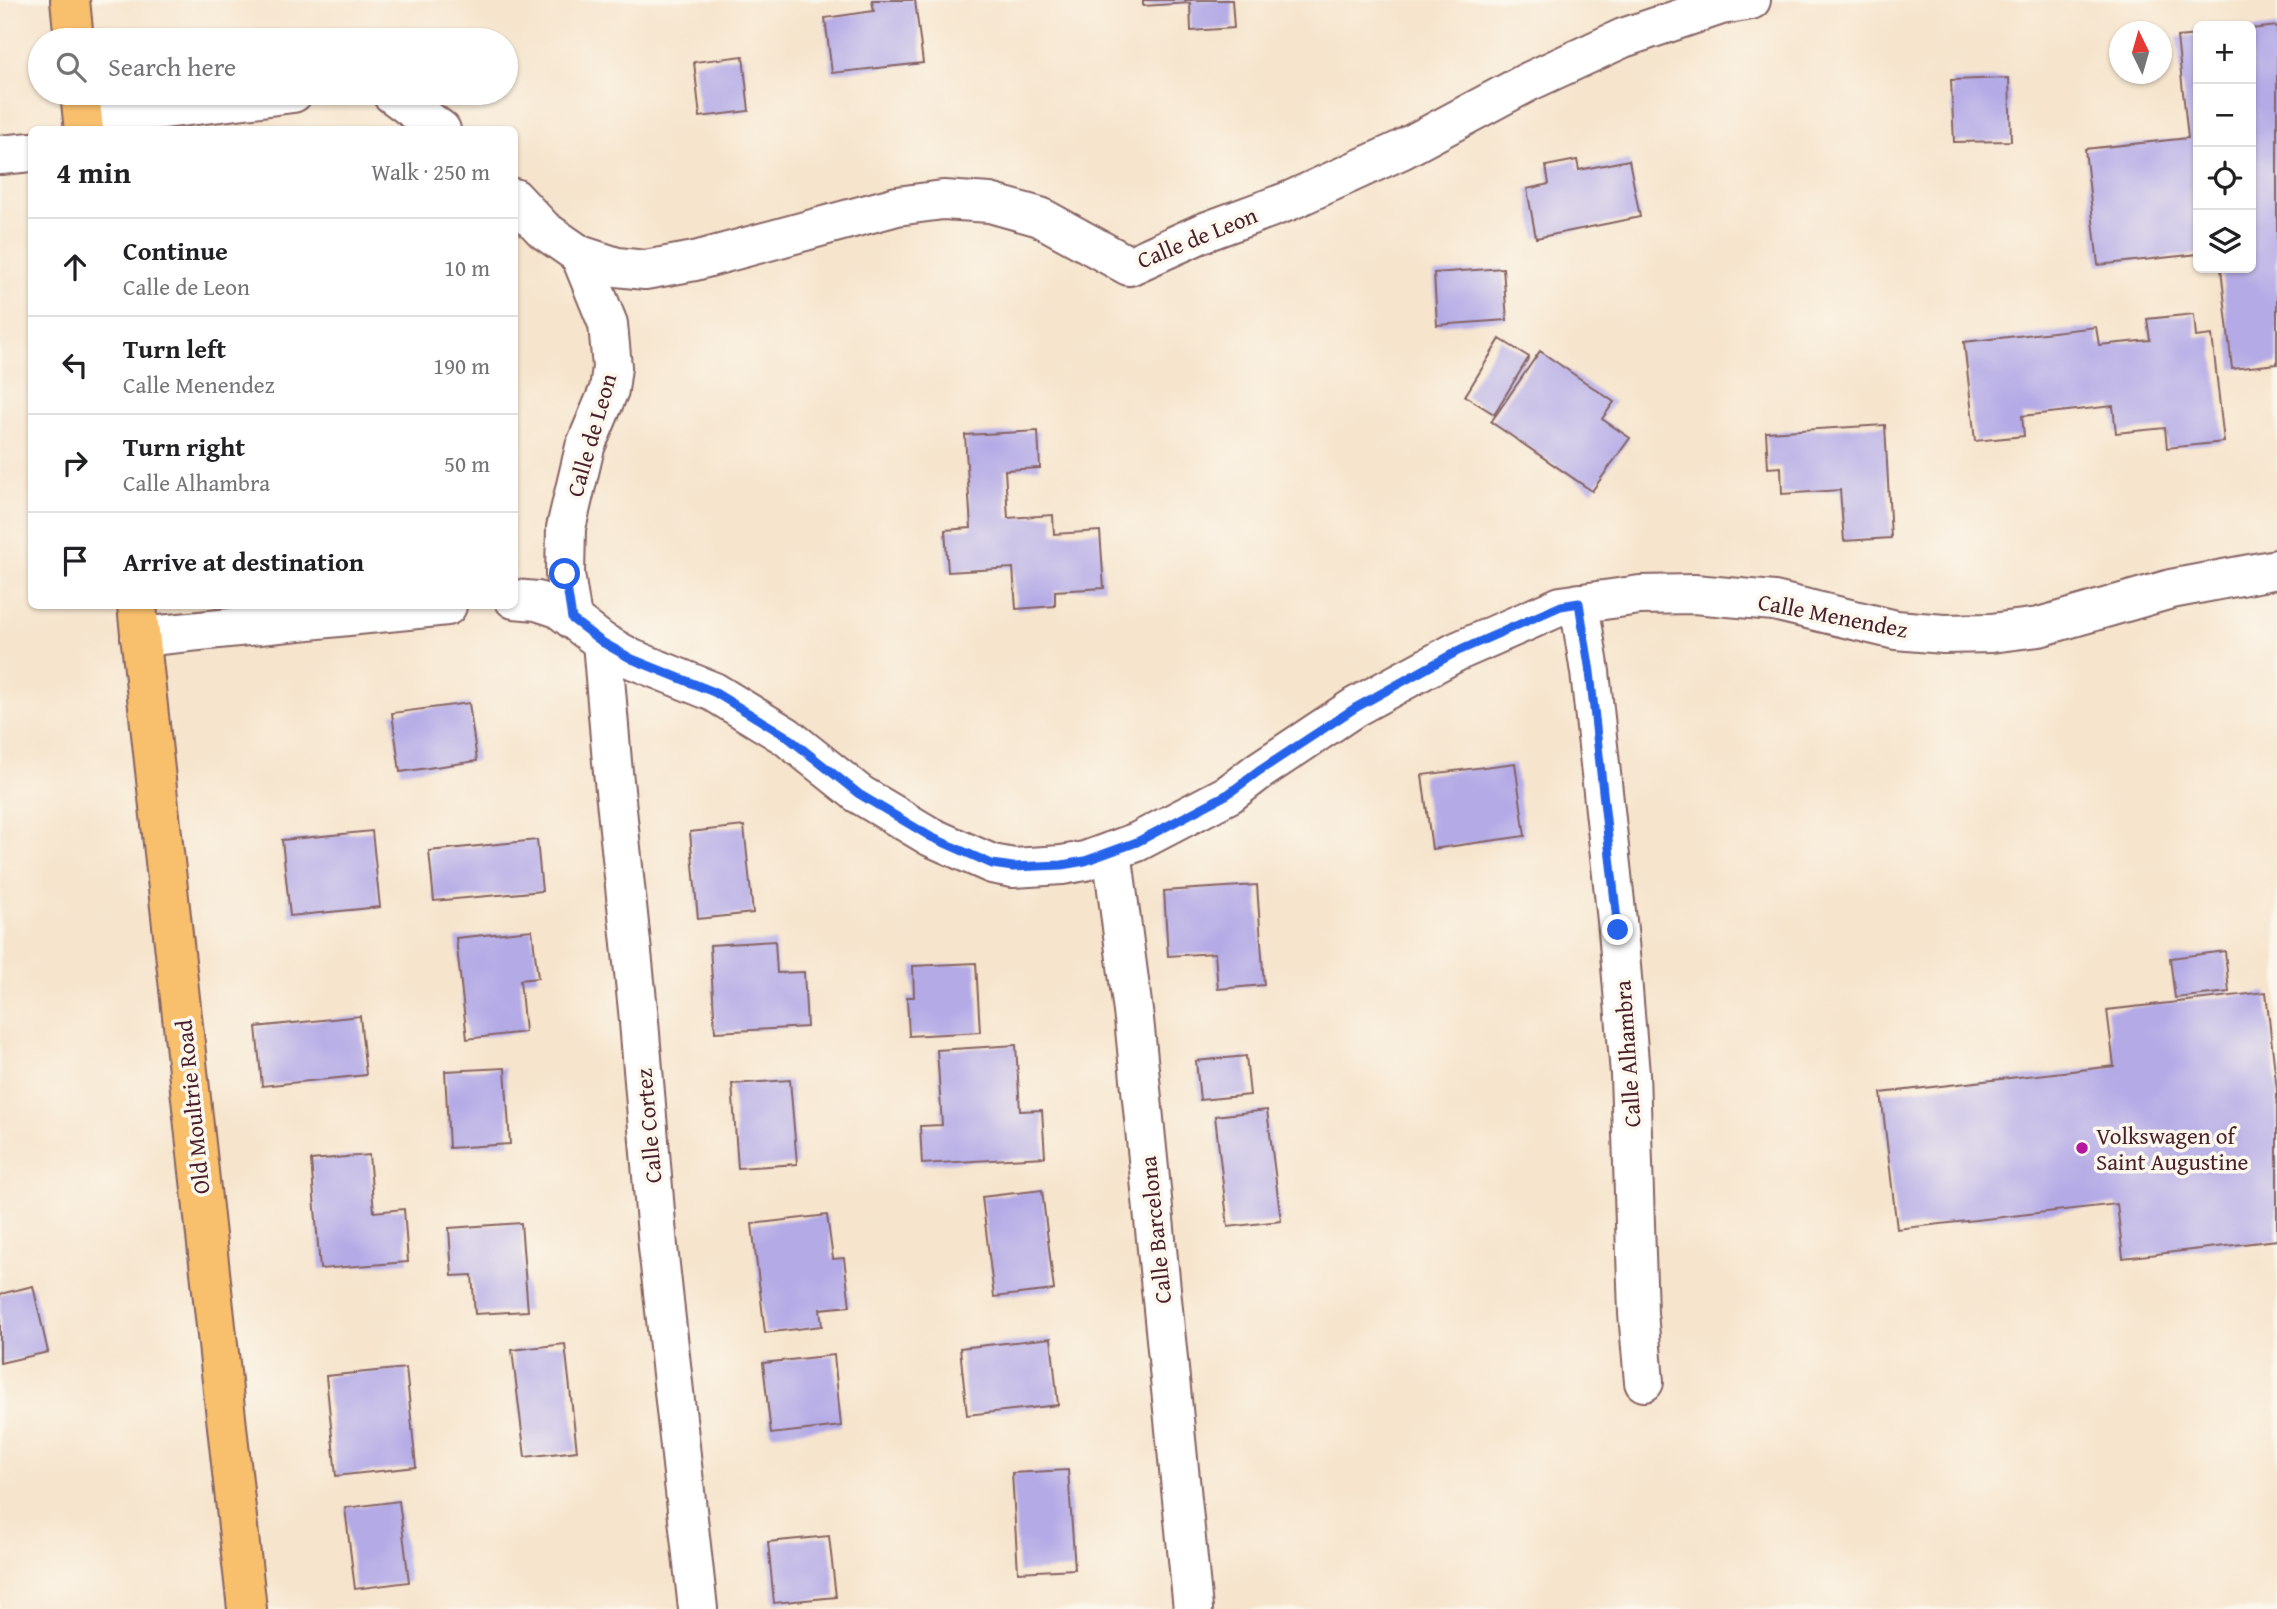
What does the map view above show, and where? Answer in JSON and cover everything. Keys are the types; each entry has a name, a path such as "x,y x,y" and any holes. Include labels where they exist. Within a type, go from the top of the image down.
{"main road":[{"path":"70,0 73,28"},
{"name":"Old Moultrie Road","path":"139,621 247,1609"}],"street":[{"name":"Calle de Leon","path":"518,202 544,230 580,255 617,267 645,270 695,261 897,206 943,200 990,203 1040,217 1129,266 1202,233 1289,201 1401,150 1528,82 1623,38 1721,5 1751,0"},
{"path":"82,114 172,105"},
{"path":"407,105 436,126"},
{"path":"0,155 28,152"},
{"name":"Calle de Leon","path":"580,255 608,324 612,367 609,390 585,447 566,528 565,574 587,631"},
{"name":"Calle Menendez","path":"518,599 558,608 587,631 632,659 714,692 786,736 859,794 931,837 992,864 1013,867 1085,861 1137,842 1228,794 1355,708 1456,652 1561,606 1640,595 1694,594 1774,601 1896,629 1944,634 1991,634 2039,626 2171,589 2277,569"},
{"name":"Calle Alhambra","path":"1579,603 1590,672 1630,1074 1638,1313 1644,1382"},
{"path":"139,621 385,609"},
{"name":"Calle Cortez","path":"587,631 612,762 638,1010 658,1247 698,1609"},
{"name":"Calle Barcelona","path":"1112,851 1134,1019 1193,1609"}],"building":[{"path":"872,0 915,0 923,63 832,73 825,18 874,11"},
{"path":"1143,0 1232,0 1234,28 1191,31 1190,3 1143,6"},
{"path":"2277,26 2277,364 2232,369 2222,273 2256,273 2256,28"},
{"path":"2193,35 2193,255 2098,265 2085,149 2188,138 2177,37"},
{"path":"743,56 749,111 700,117 694,62"},
{"path":"2009,78 2011,141 1954,142 1951,80"},
{"path":"1577,160 1579,170 1629,160 1640,217 1536,238 1527,189 1549,184 1546,166"},
{"path":"1503,268 1507,320 1437,325 1434,273"},
{"path":"2194,314 2196,337 2212,335 2224,442 2167,448 2165,428 2116,433 2113,406 2022,416 2024,436 1975,441 1964,342 2096,327 2099,345 2150,340 2147,319"},
{"path":"1500,339 1529,357 1494,414 1465,396"},
{"path":"1540,351 1614,402 1602,419 1630,438 1592,491 1491,422"},
{"path":"1885,425 1891,538 1844,541 1840,490 1782,494 1781,467 1768,468 1766,432"},
{"path":"1038,431 1040,468 1005,470 1008,518 1053,515 1054,534 1100,531 1104,588 1055,591 1055,606 1016,609 1013,568 948,572 945,530 971,528 965,435"},
{"path":"469,703 477,761 400,772 392,713"},
{"path":"1515,763 1525,836 1432,849 1422,775"},
{"path":"744,826 753,913 698,919 690,832"},
{"path":"372,831 380,907 290,916 282,840"},
{"path":"537,840 542,891 434,901 429,851"},
{"path":"1257,885 1264,985 1218,989 1215,953 1168,956 1164,891"},
{"path":"532,930 538,978 520,980 525,1032 467,1039 456,938"},
{"path":"775,941 777,973 804,972 807,1027 715,1032 710,945"},
{"path":"2225,951 2229,992 2175,998 2170,958"},
{"path":"976,963 980,1032 909,1036 907,997 914,997 913,966"},
{"name":"Volkswagen of Saint Augustine","path":"2266,992 2277,1090 2277,1240 2123,1258 2117,1204 1897,1229 1881,1093 2114,1066 2107,1010"},
{"path":"360,1016 366,1075 262,1086 256,1027"},
{"path":"1016,1045 1020,1111 1042,1110 1045,1157 922,1164 920,1126 942,1125 937,1050"},
{"path":"1246,1056 1250,1095 1200,1100 1196,1061"},
{"path":"505,1068 510,1144 449,1148 445,1071"},
{"path":"790,1080 797,1164 738,1168 732,1084"},
{"path":"1267,1110 1281,1221 1228,1227 1215,1116"},
{"path":"369,1155 374,1212 404,1209 408,1262 320,1269 311,1160"},
{"path":"1042,1190 1054,1290 994,1297 982,1197"},
{"path":"827,1215 833,1259 844,1258 850,1306 820,1309 822,1326 765,1333 752,1224"},
{"path":"521,1223 528,1311 475,1314 472,1275 452,1276 449,1228"},
{"path":"33,1286 48,1352 0,1363 0,1294"},
{"path":"1051,1338 1058,1405 967,1415 960,1348"},
{"path":"565,1344 577,1451 525,1457 512,1350"},
{"path":"834,1355 841,1426 771,1434 763,1363"},
{"path":"406,1368 416,1467 336,1476 326,1376"},
{"path":"1068,1470 1075,1569 1018,1572 1012,1473"},
{"path":"399,1501 409,1582 355,1589 345,1508"},
{"path":"829,1536 836,1597 774,1603 768,1542"}],"place":[{"name":"Volkswagen of Saint Augustine","path":"2082,1148"}],"route":[{"path":"565,574 572,619 602,642 632,659 714,692 786,736 859,794 931,837 992,864 1013,867 1085,861 1137,842 1228,794 1355,708 1456,652 1561,606 1579,603 1590,672 1618,930"}]}
